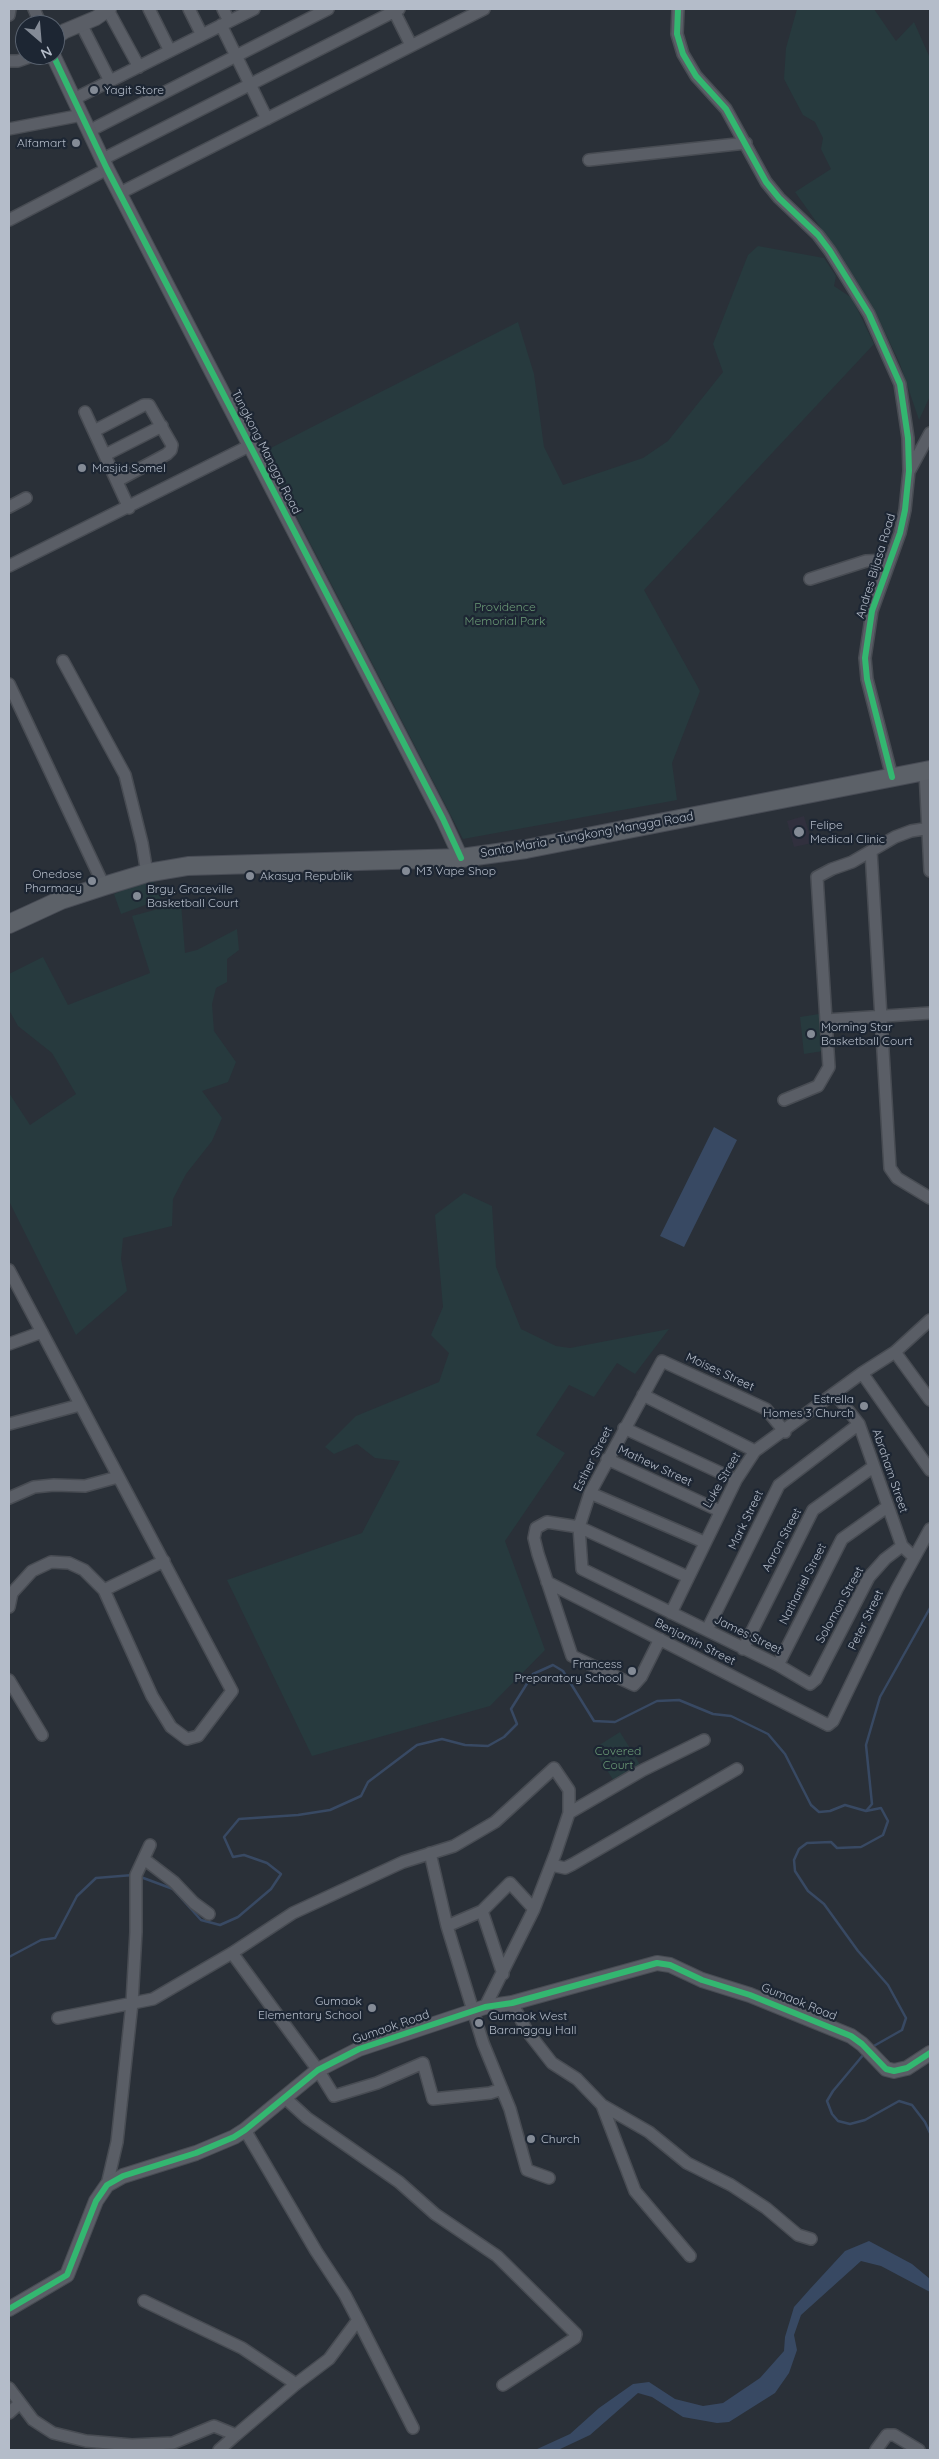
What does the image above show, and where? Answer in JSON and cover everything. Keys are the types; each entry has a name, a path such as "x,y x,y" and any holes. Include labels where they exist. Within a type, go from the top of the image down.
{"main road":[{"name":"Santa Maria - Tungkong Mangga Road","path":"9,924 61,900 104,886 147,873 188,866 461,858 545,845 892,776 928,771"}],"street":[{"path":"9,16 10,9"},
{"path":"65,33 109,9 139,67"},
{"path":"149,9 170,51"},
{"path":"189,9 202,35"},
{"path":"223,9 225,23 236,55 267,119"},
{"path":"74,99 254,9"},
{"path":"89,130 328,9"},
{"path":"120,193 484,9"},
{"name":"Andres Bijasa Road","path":"678,9 677,34 683,54 708,91 726,109 766,182 818,235 869,314 900,384 907,422 909,471 905,510 900,532 872,611 865,658 867,679 892,776"},
{"path":"9,220 105,164 250,84 396,10 411,45"},
{"path":"81,24 110,81"},
{"name":"Tungkong Mangga Road","path":"58,65 105,164 443,819 461,858"},
{"path":"9,129 82,115"},
{"path":"589,160 746,143"},
{"path":"94,432 144,405 149,406 172,444 171,450 117,481"},
{"path":"85,412 129,508"},
{"path":"105,456 162,426"},
{"path":"909,471 930,433"},
{"path":"9,566 129,508 251,445"},
{"path":"9,506 26,498"},
{"path":"810,579 866,561 889,560"},
{"path":"63,661 125,775 142,843 147,873"},
{"path":"9,684 104,886"},
{"path":"928,771 930,871"},
{"path":"784,1100 818,1086 829,1067 816,877 871,852 903,834 929,828"},
{"path":"871,852 890,1168 897,1178 930,1198"},
{"path":"826,1020 930,1013"},
{"path":"9,1270 232,1690 198,1736 187,1739 171,1727 152,1696 104,1590 84,1570 69,1563 51,1562 32,1571 10,1593 9,1607"},
{"name":"Luke Street","path":"671,1613 704,1542 736,1480 755,1451 785,1432 862,1374 928,1328"},
{"path":"9,1344 42,1332"},
{"path":"895,1352 930,1400"},
{"name":"Esther Street","path":"662,1360 590,1493 579,1527 582,1569 671,1613"},
{"name":"Moises Street","path":"662,1360 766,1409 785,1432"},
{"path":"862,1374 930,1470"},
{"path":"643,1395 755,1451"},
{"name":"Abraham Street","path":"836,1395 859,1424 902,1546 914,1557"},
{"path":"9,1424 80,1405"},
{"name":"Mark Street","path":"707,1630 779,1485 859,1424"},
{"path":"624,1428 736,1480"},
{"name":"Mathew Street","path":"607,1459 720,1511"},
{"name":"Aaron Street","path":"743,1649 813,1510 873,1467"},
{"path":"9,1498 34,1487 54,1485 85,1486 118,1477"},
{"path":"590,1493 704,1542"},
{"name":"Nathaniel Street","path":"778,1665 842,1539 888,1507"},
{"path":"660,1639 641,1677 634,1685 572,1656 534,1538 536,1528 547,1522 579,1527 688,1577"},
{"name":"Peter Street","path":"830,1724 930,1529"},
{"name":"Solomon Street","path":"810,1684 816,1679 869,1577 885,1559 902,1546"},
{"path":"104,1590 164,1561"},
{"name":"Benjamin Street","path":"547,1582 826,1725 830,1724"},
{"name":"James Street","path":"671,1613 778,1665 810,1684"},
{"path":"9,1680 42,1734"},
{"path":"569,1813 644,1770 704,1740"},
{"path":"58,2018 153,1999 232,1953 293,1913 403,1862 454,1846 495,1822 554,1768 568,1790 569,1813 534,1909 503,1974 479,2009"},
{"path":"551,1865 565,1868 573,1864 737,1769"},
{"path":"9,2309 67,2275 96,2201 107,2185 117,2142 132,2003 136,1932 136,1875 150,1845"},
{"path":"430,1853 447,1926 479,2009 502,2089 513,2116 527,2170 550,2178"},
{"path":"144,1859 174,1882 194,1903 209,1914"},
{"path":"447,1926 482,1911 510,1883 534,1909"},
{"path":"482,1911 503,1974"},
{"path":"232,1953 318,2070 334,2096 377,2084 423,2063 433,2099 490,2094 502,2089"},
{"name":"Gumaok Road","path":"107,2185 123,2176 196,2154 245,2130 318,2070 360,2049 479,2009 512,2003 657,1962 670,1965 702,1980 788,2009 851,2036 862,2044 886,2069 894,2071 908,2068 930,2053"},
{"path":"512,2003 527,2031 552,2063 576,2079 602,2105 649,2132 687,2163 731,2185 766,2208 798,2236 811,2239"},
{"path":"284,2097 307,2118 399,2182 435,2214 497,2256 576,2334 575,2338 503,2385"},
{"path":"602,2105 635,2191 690,2256"},
{"path":"245,2130 316,2251 345,2295 413,2428"},
{"path":"144,2301 242,2348 296,2384"},
{"path":"220,2450 296,2384 329,2359 358,2320"},
{"path":"9,2388 33,2420 53,2433 86,2442 132,2445 173,2442 214,2426 236,2435"},
{"path":"9,2413 20,2403"},
{"path":"876,2450 887,2435 894,2435 919,2450"}],"shaded area":[{"name":"Felipe Medical Clinic","path":"804,816 812,843 794,847 787,821"}],"green space":[{"path":"797,9 874,9 896,41 914,22 930,58 930,396 919,420 900,364 874,309 843,259 795,192 831,169 821,149 823,138 815,122 803,115 784,79 786,48"},
{"name":"Providence Memorial Park","path":"758,246 824,258 836,276 834,286 852,298 874,344 644,590 700,691 672,763 677,800 463,839 263,452 518,322 534,374 544,447 563,485 643,458 668,441 723,372 713,344 748,255"},
{"name":"Brgy. Graceville Basketball Court","path":"152,878 161,899 121,914 114,894"},
{"path":"181,903 185,953 197,950 237,929 239,950 227,959 227,982 216,988 212,1004 214,1031 236,1062 228,1082 202,1091 222,1118 212,1141 186,1174 173,1199 172,1226 123,1238 121,1259 127,1291 76,1335 9,1201 9,1093 30,1125 76,1094 52,1053 18,1026 9,1010 9,974 43,957 68,1005 150,973 132,916"},
{"name":"Morning Star Basketball Court","path":"819,1014 823,1051 804,1054 800,1017"},
{"path":"464,1193 492,1206 496,1267 521,1329 556,1346 570,1348 669,1329 635,1374 617,1363 594,1397 569,1385 536,1435 565,1453 505,1541 545,1650 490,1706 312,1756 227,1580 362,1533 400,1461 375,1458 357,1444 334,1454 325,1447 356,1416 439,1382 449,1353 431,1335 443,1307 435,1215"},
{"name":"Covered Court","path":"620,1732 642,1768 616,1784 593,1749"}],"water":[{"path":"714,1127 737,1140 684,1247 660,1236"},
{"path":"869,2241 912,2264 930,2279 930,2292 881,2266 861,2261 801,2315 794,2335 797,2350 789,2373 775,2393 729,2422 717,2423 683,2417 652,2397 638,2393 590,2435 558,2450 535,2450 570,2434 599,2408 633,2384 649,2382 675,2399 703,2406 723,2403 760,2378 784,2351 785,2337 794,2307 810,2289 845,2251"}],"waterway":[{"path":"866,1811 872,1804 866,1745 880,1697 930,1608"},
{"path":"138,1876 173,1889 201,1920 220,1925 238,1917 271,1889 281,1874 267,1863 244,1855 233,1857 224,1837 239,1819 298,1815 330,1810 361,1796 368,1782 417,1745 442,1739 465,1745 488,1746 504,1737 517,1724 511,1709 533,1674 553,1665 563,1671 594,1721 615,1722 657,1701 679,1700 713,1714 731,1716 768,1734 785,1754 811,1805 819,1812 830,1811 845,1805 866,1811 881,1808 888,1821 883,1835 861,1847 837,1848 831,1842 807,1843 799,1849 794,1860 795,1871 808,1891 824,1904 858,1951 888,1985 906,2018 902,2030 872,2047"},
{"path":"9,1957 41,1940 55,1938 77,1896 96,1878 133,1875"},
{"path":"864,2054 827,2101 832,2114 838,2121 850,2124 865,2120 899,2101 912,2105 925,2122 930,2133"}],"cycle path":[{"path":"678,9 677,34 683,54 696,76 726,109 766,182 779,198 818,235 830,251 869,314 900,384 908,438 909,471 905,510 900,533 872,611 865,658 867,679 892,777"},
{"path":"58,65 107,169 443,819 461,858"},
{"path":"9,2309 67,2275 96,2201 107,2185 123,2176 196,2153 234,2137 318,2070 359,2049 485,2007 512,2003 657,1963 670,1965 702,1980 750,1995 851,2036 862,2044 886,2069 894,2071 907,2068 930,2053"}],"place":[{"name":"Yagit Store","path":"94,90"},
{"name":"Alfamart","path":"76,143"},
{"name":"Masjid Somel","path":"82,468"},
{"name":"Felipe Medical Clinic","path":"799,832"},
{"name":"M3 Vape Shop","path":"406,871"},
{"name":"Akasya Republik","path":"250,876"},
{"name":"Onedose Pharmacy","path":"92,881"},
{"name":"Brgy. Graceville Basketball Court","path":"137,896"},
{"name":"Morning Star Basketball Court","path":"811,1034"},
{"name":"Estrella Homes 3 Church","path":"864,1406"},
{"name":"Francess Preparatory School","path":"632,1671"},
{"name":"Gumaok Elementary School","path":"372,2008"},
{"name":"Gumaok West Baranggay Hall","path":"479,2023"},
{"name":"Church","path":"531,2139"}]}
